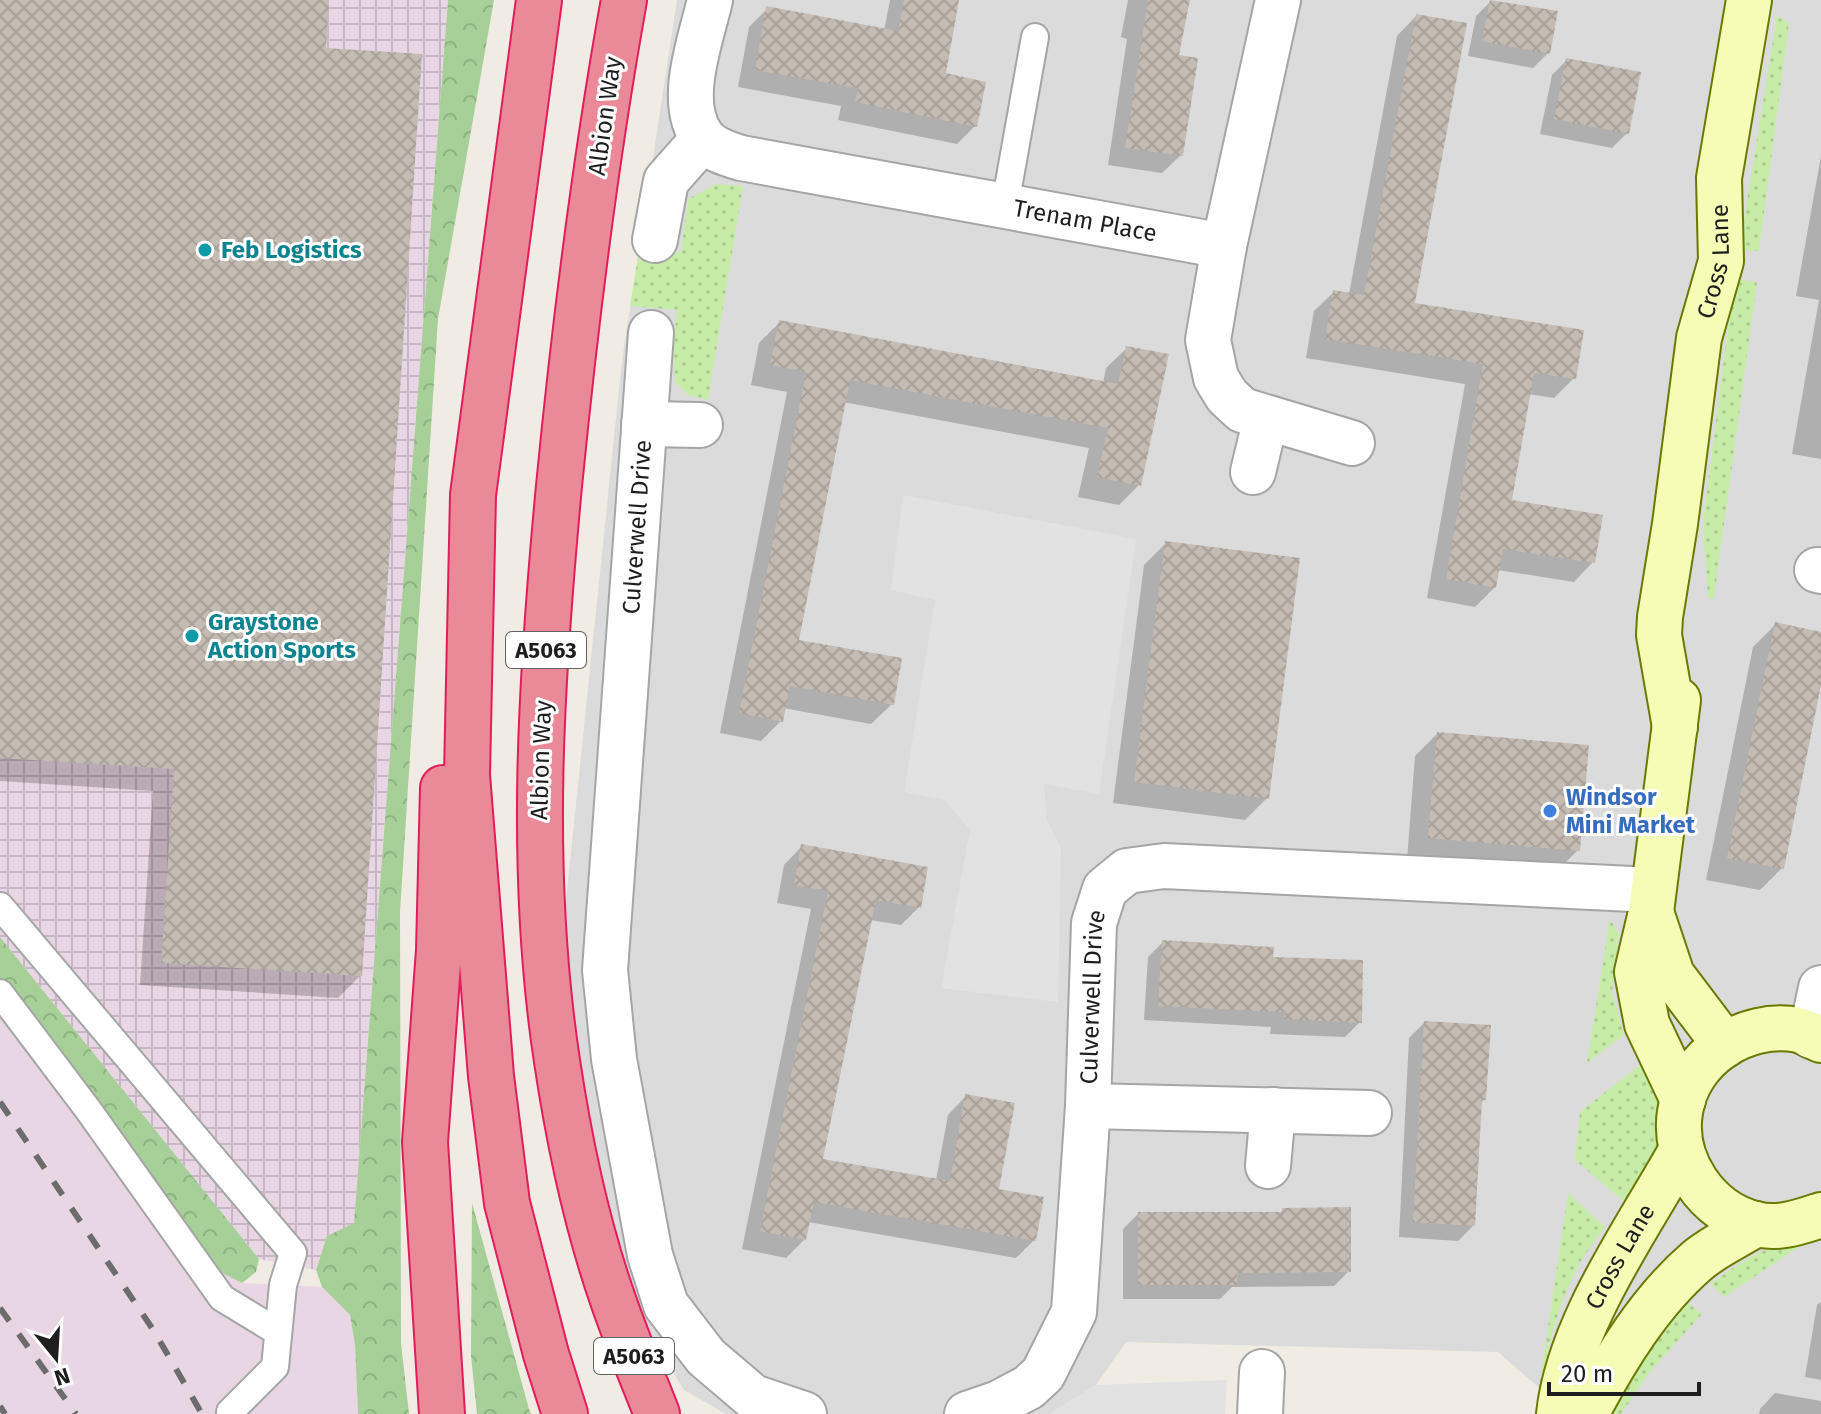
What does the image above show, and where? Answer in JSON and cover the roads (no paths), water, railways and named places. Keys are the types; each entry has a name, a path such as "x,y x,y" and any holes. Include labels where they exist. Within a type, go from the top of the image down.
{"highway":[{"name":"A5063","path":"442,1414 425,1142 439,950 443,788 473,495 539,0"},
{"name":"Albion Way","path":"624,0 575,326 553,547 539,817 544,938 556,1059 569,1133 612,1298 657,1414"},
{"name":"A5063","path":"473,495 467,775 491,1076 507,1203 546,1354 565,1414"},
{"name":"A5063","path":"612,1298 630,1414"}],"street":[{"path":"655,240 666,181 703,139 692,113 690,90 710,0"},
{"path":"1278,0 1224,246 1208,340 1210,360 1227,396 1242,410 1352,443"},
{"name":"Cross Lane","path":"1683,1100 1647,1024 1637,972 1652,901 1689,620 1675,524 1699,338 1721,261 1719,178 1749,0"},
{"name":"Trenam Place","path":"703,139 721,152 741,158 1224,246"},
{"name":"Culverwell Drive","path":"651,333 605,970 614,1059 650,1255 666,1305 706,1357 753,1397 804,1414"},
{"path":"1253,472 1266,418"},
{"name":"Culverwell Drive","path":"644,424 700,425"},
{"name":"Culverwell Drive","path":"967,1414 999,1403 1029,1387 1043,1374 1074,1312 1088,1106 1094,923 1105,889 1127,871 1164,866 1652,901"},
{"name":"Cross Lane","path":"1652,901 1672,975 1725,1045"},
{"path":"1821,988 1816,1038 1801,1031 1773,1028 1739,1036 1712,1053 1691,1080 1679,1112 1681,1151 1695,1182 1724,1211 1756,1224 1790,1225 1821,1215"},
{"path":"1088,1106 1369,1113"},
{"path":"1268,1166 1273,1110"},
{"name":"Cross Lane","path":"1559,1414 1576,1344 1596,1302 1681,1151"},
{"name":"Cross Lane","path":"1586,1414 1603,1380 1643,1320 1700,1259 1756,1224"}],"lane":[{"path":"1005,205 1035,37"},
{"path":"0,906 293,1253 283,1285 275,1367 230,1412"},
{"path":"0,993 89,1111 222,1298 278,1332"}],"railway":[{"path":"0,1102 154,1331 202,1414"},
{"path":"0,1308 76,1414"},
{"path":"0,1406 5,1414"}],"place":[{"name":"Feb Logistics","path":"205,250"},
{"name":"Graystone Action Sports","path":"192,636"},
{"name":"Windsor Mini Market","path":"1550,811"}]}
